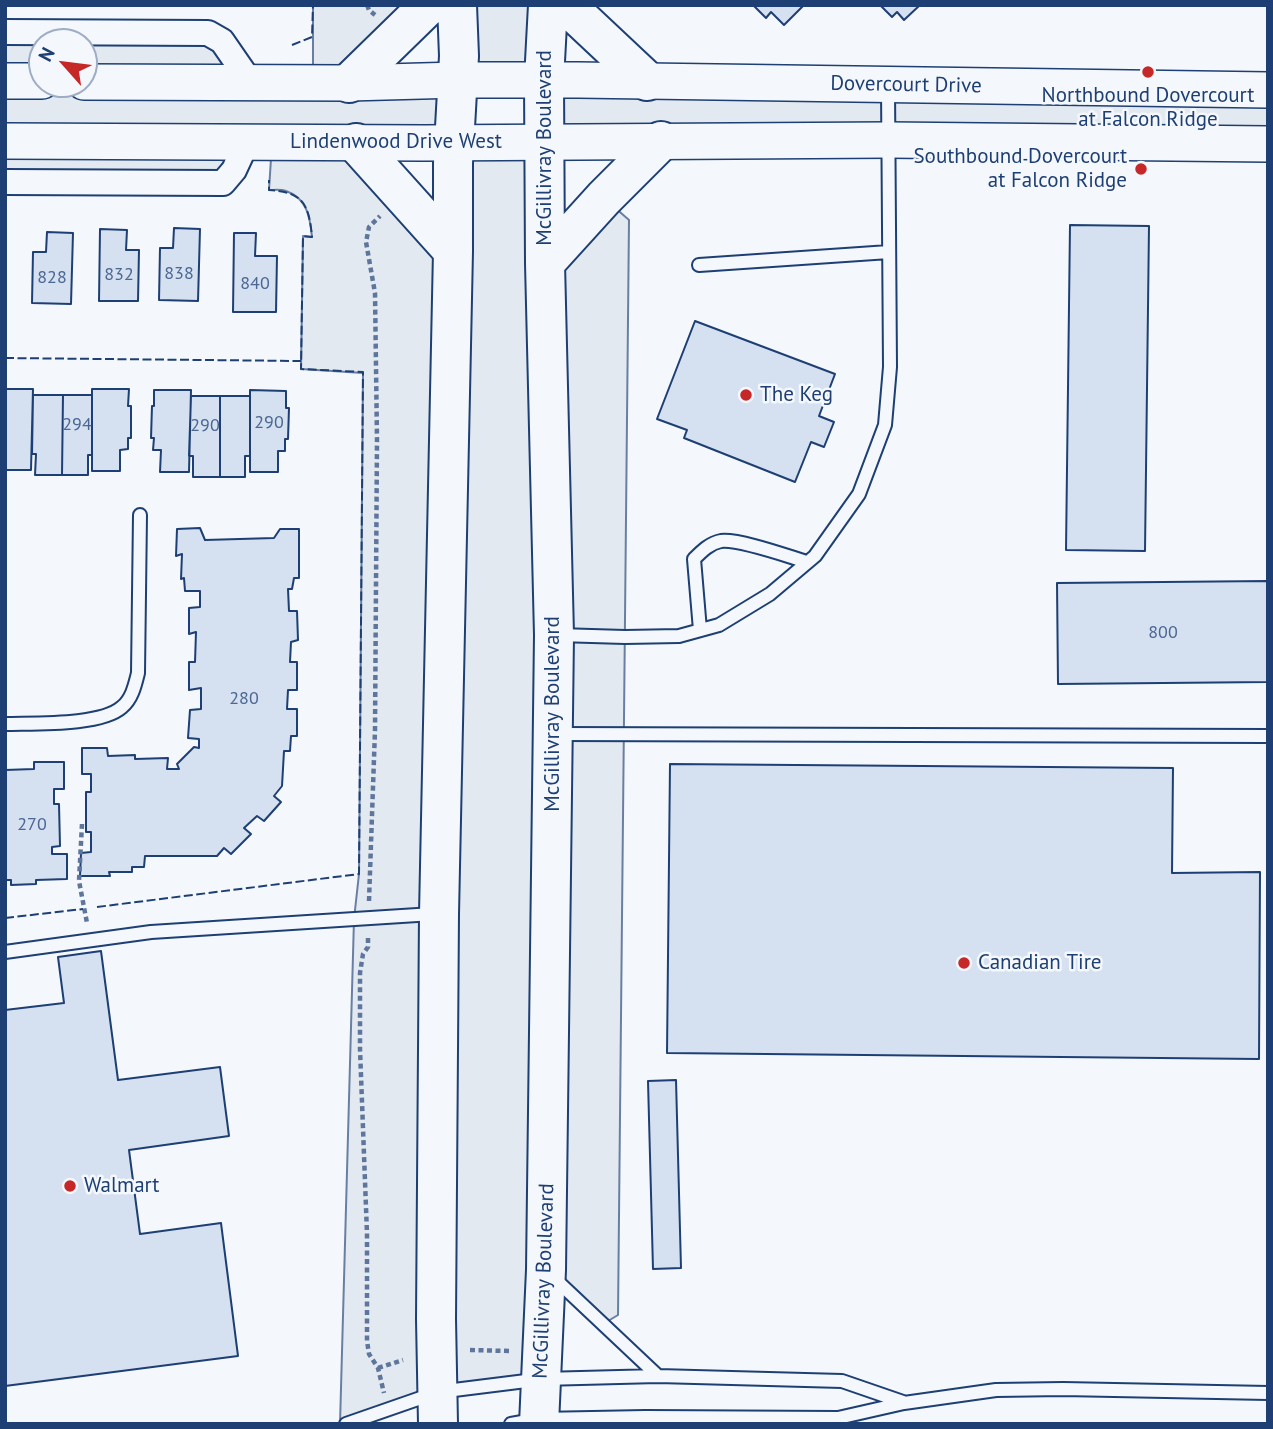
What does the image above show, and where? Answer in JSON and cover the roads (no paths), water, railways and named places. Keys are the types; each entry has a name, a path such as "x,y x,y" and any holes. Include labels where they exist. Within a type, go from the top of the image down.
{"main road":[{"path":"349,83 429,5"},
{"path":"438,1408 439,914 453,163 458,80 457,5"},
{"name":"McGillivray Boulevard","path":"530,1422 542,1365 546,1270 553,734 554,635 545,263 544,80 548,5"},
{"path":"566,5 647,81"},
{"path":"545,263 661,141"},
{"path":"356,143 453,251"}],"street":[{"path":"5,32 208,33 222,41 251,83"},
{"path":"98,82 544,80"},
{"name":"Dovercourt Drive","path":"544,80 1268,90"},
{"path":"5,81 28,81"},
{"path":"545,142 889,140 1268,144"},
{"name":"Lindenwood Drive West","path":"5,141 545,142"},
{"path":"5,182 223,183 234,170 247,142"}],"lane":[{"path":"554,635 680,636 719,625 770,594 815,556 859,494 885,425 890,367 888,85"},
{"path":"699,265 889,252"},
{"path":"5,724 92,720 113,714 125,705 134,689 138,673 140,515"},
{"path":"701,630 694,559 707,546 722,541 746,544 807,562"},
{"path":"553,734 1268,736"},
{"path":"5,952 151,932 439,914"},
{"path":"546,1270 658,1376"},
{"path":"346,1424 438,1408 542,1365 658,1376 842,1381 904,1403"},
{"path":"530,1422 838,1418 904,1403 996,1390 1268,1393"}],"place":[{"name":"Northbound Dovercourt at Falcon Ridge","path":"1148,72"},
{"name":"Southbound Dovercourt at Falcon Ridge","path":"1141,169"},
{"name":"The Keg","path":"746,395"},
{"name":"Canadian Tire","path":"964,963"},
{"name":"Walmart","path":"70,1186"}]}
